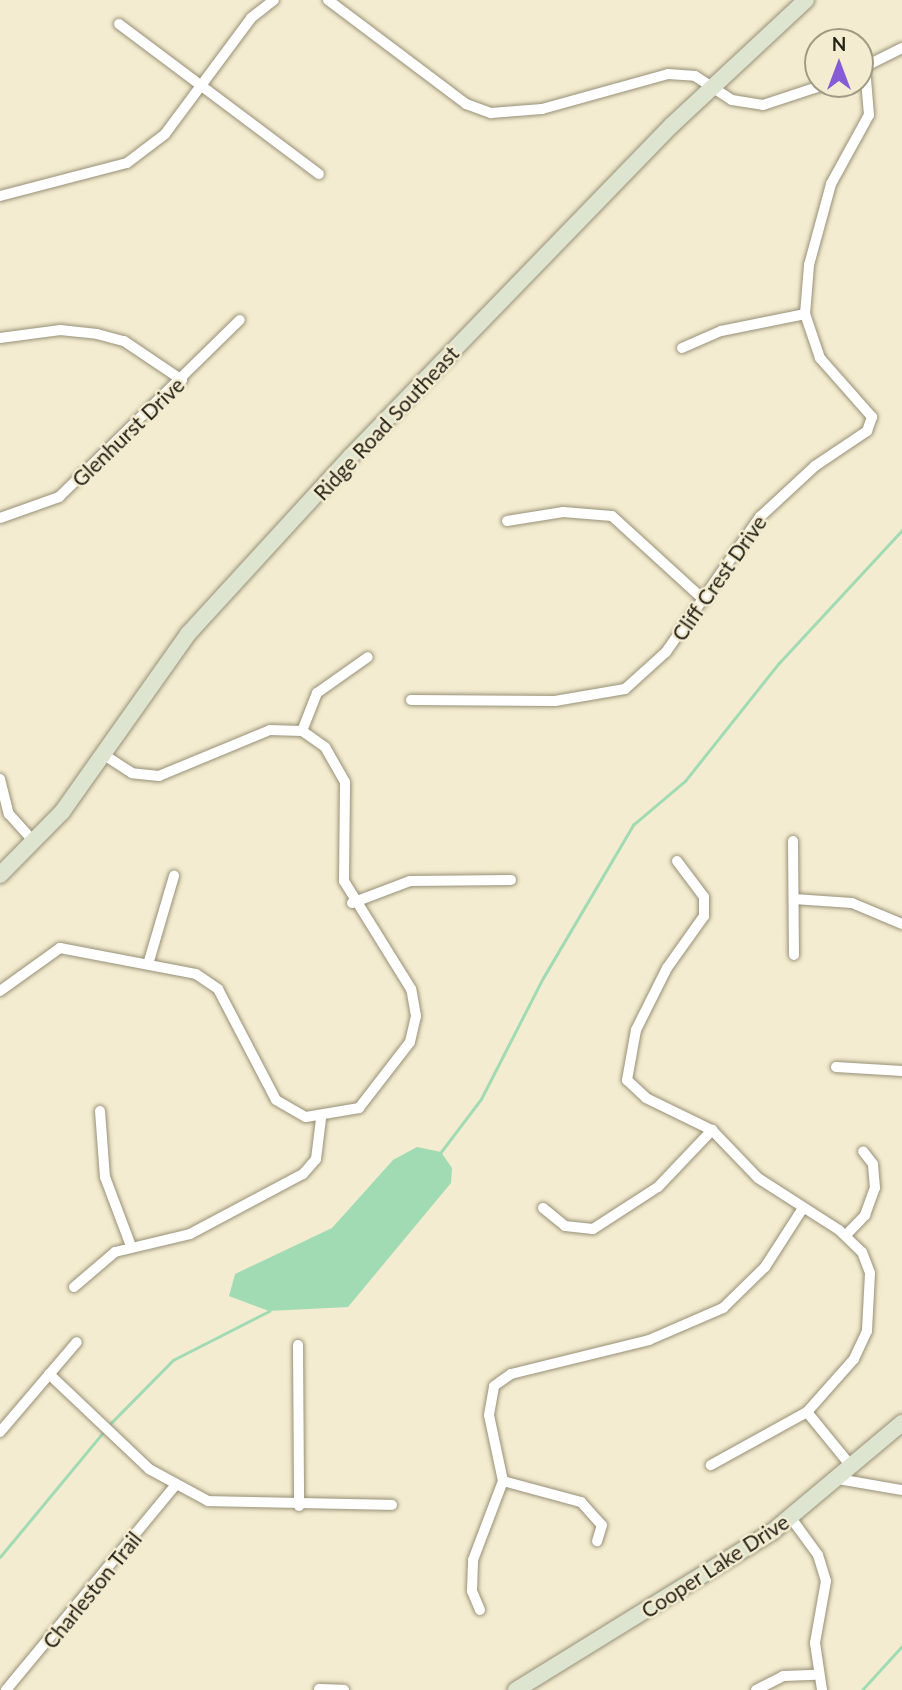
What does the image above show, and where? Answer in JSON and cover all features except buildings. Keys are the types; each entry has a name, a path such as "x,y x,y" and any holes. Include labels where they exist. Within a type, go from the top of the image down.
{"street":[{"path":"0,196 127,163 165,134 202,89 251,18 274,0"},
{"path":"328,0 466,104 491,113 542,109 668,74 688,74 732,100 763,105 804,92"},
{"name":"Ridge Road Southeast","path":"0,876 35,844 188,634 351,456 712,86 806,0"},
{"path":"119,24 202,89 319,174"},
{"name":"Cliff Crest Drive","path":"874,62 902,48"},
{"name":"Cliff Crest Drive","path":"411,700 555,701 625,689 666,652 761,517 872,424 820,358 805,314 809,265 831,184 869,115 866,98"},
{"path":"682,348 721,331 805,314"},
{"name":"Glenhurst Drive","path":"0,518 60,497 182,380 240,320"},
{"path":"0,338 60,330 97,334 124,341 182,380"},
{"path":"507,521 563,512 612,516 704,600"},
{"path":"302,732 317,693 368,657"},
{"path":"0,991 60,948 149,961 196,974 218,989 276,1100 321,1119 347,1115 369,1099 414,1029 411,989 352,903 340,854 341,769 302,732 270,730 159,776 132,773 103,754"},
{"path":"0,779 9,814 35,844"},
{"path":"793,841 794,956"},
{"path":"677,861 704,897 704,916 652,996 625,1074 646,1098 712,1130 758,1178 846,1235 870,1273 867,1331 854,1359 807,1412 711,1465"},
{"path":"149,961 174,876"},
{"path":"352,903 410,881 511,880"},
{"path":"794,899 852,903 902,924"},
{"path":"836,1066 902,1071"},
{"path":"100,1111 106,1177 131,1245"},
{"path":"74,1287 97,1261 131,1245 190,1234 303,1174 316,1159 321,1119"},
{"path":"543,1208 565,1226 593,1229 658,1187 712,1130"},
{"path":"846,1235 865,1215 875,1188 873,1164 863,1151"},
{"path":"480,1610 472,1591 473,1560 503,1481 489,1415 494,1386 512,1374 649,1340 723,1308 765,1267 803,1208"},
{"path":"0,1432 76,1342"},
{"path":"298,1345 299,1506"},
{"path":"49,1374 175,1486 208,1501 299,1506 392,1506"},
{"path":"807,1412 851,1466"},
{"name":"Cooper Lake Drive","path":"516,1690 791,1518 902,1423"},
{"path":"838,1479 902,1490"},
{"path":"503,1481 581,1502 602,1525 597,1541"},
{"name":"Charleston Trail","path":"6,1690 175,1486"},
{"path":"791,1518 818,1555 826,1581 816,1675 822,1690"},
{"path":"756,1690 783,1676 816,1675"},
{"path":"319,1689 344,1690"}],"shaded area":[{"path":"417,1147 441,1152 452,1168 451,1183 348,1307 269,1311 229,1296 235,1274 332,1228 393,1160"}],"waterway":[{"path":"441,1152 481,1099 543,978 633,825 685,781 779,663 902,530"},
{"path":"109,1425 173,1360 269,1311"},
{"path":"0,1557 105,1430"},
{"path":"862,1690 902,1646"}]}
